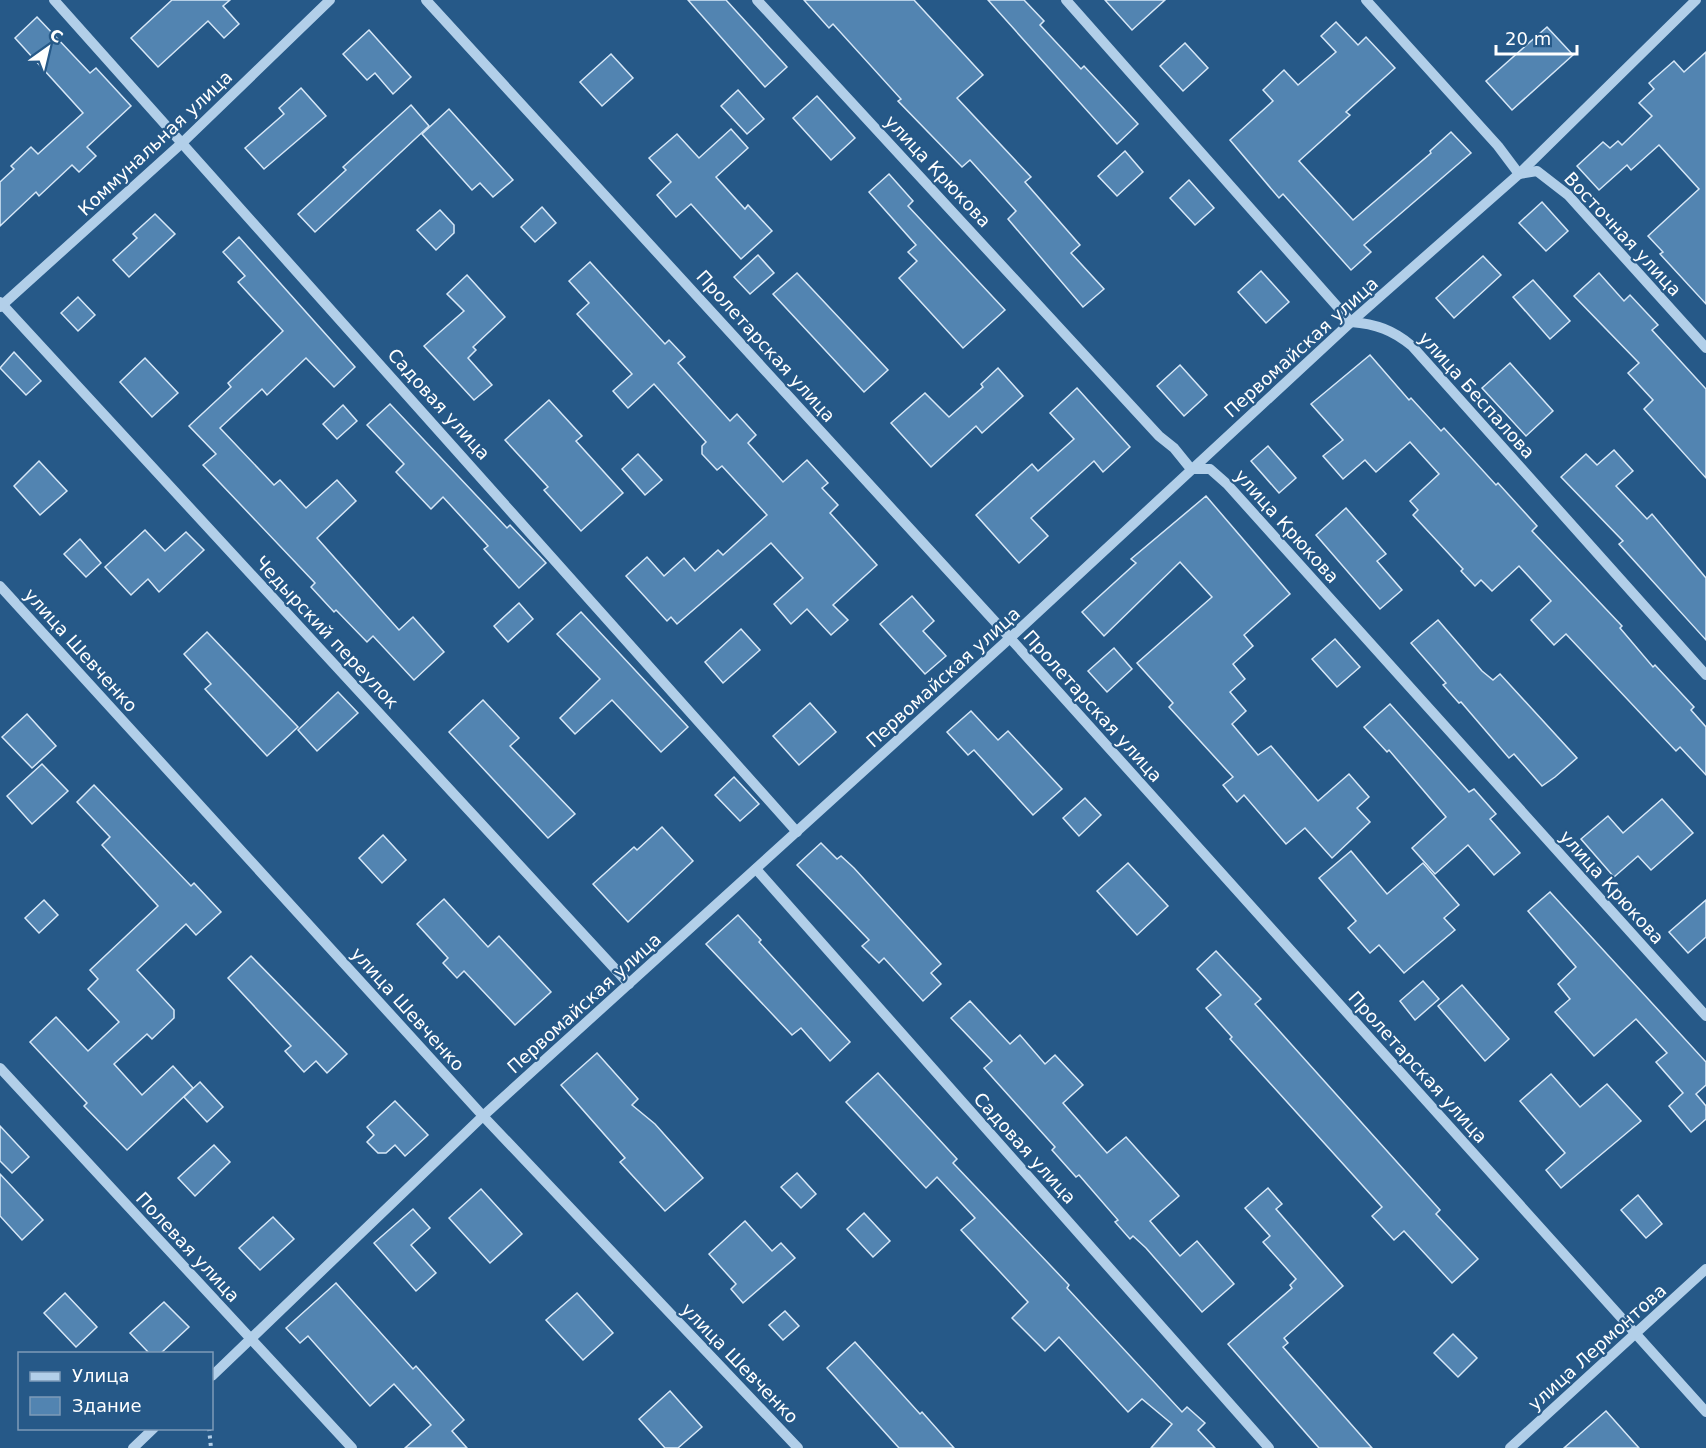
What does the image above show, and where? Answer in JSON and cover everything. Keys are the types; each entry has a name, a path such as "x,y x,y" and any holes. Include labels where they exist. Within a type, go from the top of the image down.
{"street":[{"name":"Садовая улица","path":"54,0 797,832"},
{"name":"Коммунальная улица","path":"1,305 183,142 330,0"},
{"name":"Пролетарская улица","path":"426,0 1010,638 1706,1412"},
{"name":"улица Крюкова","path":"757,0 1191,469 1210,469 1227,484 1706,1016"},
{"path":"1066,0 1352,322"},
{"path":"1366,0 1498,146 1519,174"},
{"name":"Первомайская улица","path":"213,1375 483,1116 1010,638 1352,322 1519,174 1696,0"},
{"name":"Восточная улица","path":"1519,174 1537,171 1568,195 1706,348"},
{"name":"Чедырский переулок","path":"1,305 629,984"},
{"name":"улица Беспалова","path":"1352,322 1380,327 1396,333 1412,346 1706,675"},
{"name":"улица Шевченко","path":"0,586 483,1116 798,1448"},
{"name":"Садовая улица","path":"756,869 1269,1448"},
{"name":"Полевая улица","path":"0,1068 352,1448"},
{"name":"улица Лермонтова","path":"1510,1448 1706,1269"},
{"path":"133,1448 152,1430"}],"path":[{"path":"209,1430 211,1448"}],"building":[{"path":"172,0 230,0 223,6 239,24 224,38 208,21 158,67 131,38"},
{"path":"688,0 726,0 787,67 765,87"},
{"path":"804,0 914,0 983,75 957,98 1031,177 1025,182 1080,245 1071,253 1104,289 1083,307 1008,219 1016,211 970,160 962,167 898,101 901,99 833,24 829,28"},
{"path":"988,0 1024,0 1044,21 1040,25 1081,69 1084,66 1138,124 1117,144"},
{"path":"1105,0 1165,0 1132,30"},
{"path":"37,17 90,73 96,68 131,106 87,147 96,156 79,172 72,165 39,196 36,192 0,226 0,182 14,169 11,166 31,147 38,154 83,113 15,38"},
{"path":"1336,22 1358,45 1366,37 1395,68 1346,112 1350,115 1299,161 1353,220 1431,153 1430,151 1451,132 1471,153 1364,245 1371,252 1351,270 1283,194 1279,198 1230,140 1273,101 1263,90 1284,70 1298,85 1336,52 1321,36"},
{"path":"1547,27 1573,55 1512,110 1486,81"},
{"path":"369,30 411,77 393,94 375,73 367,80 343,54"},
{"path":"1185,43 1208,68 1183,91 1160,66"},
{"path":"1706,52 1706,304 1660,254 1663,252 1648,236 1699,189 1659,145 1631,170 1627,165 1599,190 1577,166 1603,142 1610,148 1618,141 1622,145 1652,116 1639,103 1654,89 1649,83 1674,61 1684,72"},
{"path":"611,54 633,78 602,106 580,82"},
{"path":"301,88 326,116 264,169 245,148 284,114 279,108"},
{"path":"738,90 764,119 747,134 721,106"},
{"path":"817,96 855,138 831,160 793,118"},
{"path":"411,105 429,126 315,232 298,214 346,170 343,167"},
{"path":"449,109 513,180 493,197 480,183 472,190 422,134"},
{"path":"731,129 748,148 716,177 745,209 748,205 772,231 741,259 691,204 676,217 657,195 671,182 649,158 677,134 699,158"},
{"path":"1125,151 1143,172 1117,196 1098,176"},
{"path":"889,174 913,201 908,206 1005,310 963,348 899,278 917,261 908,252 916,245 869,192"},
{"path":"1189,180 1214,208 1195,225 1170,198"},
{"path":"1542,202 1568,231 1546,251 1519,223"},
{"path":"542,207 556,223 535,242 521,227"},
{"path":"440,210 454,225 454,233 436,250 417,230"},
{"path":"155,214 175,234 129,277 113,260 137,238 133,234"},
{"path":"239,237 355,367 334,387 306,358 267,395 262,389 220,428 274,485 280,480 306,508 337,480 356,501 317,538 399,630 413,617 444,652 414,680 373,636 367,642 336,610 334,612 311,587 315,583 203,465 216,454 189,426 231,387 228,383 283,331 238,282 245,276 223,252"},
{"path":"758,255 774,273 750,294 734,277"},
{"path":"1483,256 1501,275 1454,318 1436,298"},
{"path":"590,262 665,344 669,340 685,357 678,363 730,421 737,414 756,435 748,443 783,482 807,460 828,483 822,488 838,505 830,513 877,565 833,605 848,620 831,635 807,609 791,624 774,604 803,578 771,543 677,624 671,617 667,621 626,576 647,557 664,576 684,558 695,571 718,550 723,555 767,515 722,466 717,470 702,454 702,446 706,442 654,384 628,408 613,391 632,374 577,314 589,303 569,281"},
{"path":"1261,271 1289,302 1266,323 1238,292"},
{"path":"797,273 888,370 864,392 773,294"},
{"path":"1599,273 1624,301 1630,295 1658,325 1652,330 1706,389 1706,478 1644,409 1653,400 1628,373 1639,363 1574,296"},
{"path":"467,275 505,317 473,347 476,350 468,358 492,385 474,400 424,346 464,311 447,294"},
{"path":"1533,280 1570,321 1550,339 1513,297"},
{"path":"78,297 95,315 78,331 61,313"},
{"path":"14,352 41,381 26,395 0,368"},
{"path":"1370,355 1409,400 1411,398 1441,431 1444,428 1496,485 1498,483 1537,526 1532,531 1622,626 1620,628 1653,667 1655,665 1694,707 1691,710 1706,727 1706,775 1680,747 1676,751 1566,634 1554,645 1531,620 1551,601 1519,566 1492,591 1481,580 1475,586 1461,571 1463,569 1413,515 1418,510 1410,501 1439,474 1410,442 1376,472 1365,460 1343,479 1323,456 1343,440 1311,404"},
{"path":"145,358 178,393 152,417 120,382"},
{"path":"1510,363 1553,411 1526,436 1482,388"},
{"path":"1180,365 1207,395 1184,416 1157,386"},
{"path":"998,368 1023,396 982,433 976,426 931,467 891,423 925,393 949,417 983,387 981,384"},
{"path":"1077,388 1130,447 1103,472 1094,461 1031,518 1048,536 1019,563 976,515 1032,464 1038,471 1074,439 1050,413"},
{"path":"549,400 582,436 576,441 623,493 581,531 544,490 548,487 505,440"},
{"path":"390,404 507,528 510,525 546,563 519,588 484,549 488,546 443,497 431,509 396,472 404,464 367,425"},
{"path":"343,405 357,421 337,439 323,424"},
{"path":"1268,446 1296,478 1279,493 1251,461"},
{"path":"1614,450 1633,471 1616,486 1647,519 1652,514 1706,578 1706,640 1619,544 1623,541 1561,477 1586,454 1597,465"},
{"path":"638,454 662,480 645,495 622,469"},
{"path":"39,461 67,491 40,515 14,486"},
{"path":"1206,496 1290,594 1244,635 1253,646 1233,664 1245,679 1230,692 1246,711 1232,724 1258,755 1271,746 1318,801 1349,774 1369,797 1357,808 1370,822 1332,858 1305,828 1286,844 1244,795 1237,802 1223,785 1233,777 1169,707 1173,703 1137,663 1212,597 1180,562 1104,636 1082,612 1136,563 1131,559"},
{"path":"1346,508 1386,554 1377,561 1402,590 1380,609 1316,535"},
{"path":"145,530 165,551 186,532 204,550 159,592 148,579 131,595 105,567"},
{"path":"80,539 101,563 86,577 64,554"},
{"path":"912,596 934,621 923,631 946,656 925,674 880,624"},
{"path":"519,603 533,619 508,642 494,626"},
{"path":"581,612 688,727 661,752 612,700 575,734 560,718 600,679 557,634"},
{"path":"1438,620 1482,671 1493,680 1500,674 1577,758 1542,786 1514,754 1509,758 1461,702 1459,703 1443,685 1446,683 1411,643"},
{"path":"741,629 760,650 723,683 705,662"},
{"path":"207,632 298,727 267,756 205,689 211,684 184,654"},
{"path":"1335,639 1360,667 1337,687 1312,659"},
{"path":"1114,648 1132,669 1107,692 1088,671"},
{"path":"338,692 358,713 317,751 298,730"},
{"path":"483,700 519,738 510,746 575,814 548,838 449,732"},
{"path":"810,703 836,732 799,765 773,736"},
{"path":"1390,704 1469,792 1474,789 1496,814 1490,819 1520,853 1494,875 1468,845 1435,874 1412,848 1446,817 1389,750 1387,752 1364,727"},
{"path":"971,711 998,740 1008,731 1062,789 1033,815 974,750 968,755 947,732"},
{"path":"27,714 56,746 32,768 2,737"},
{"path":"42,764 68,791 32,824 7,796"},
{"path":"734,777 759,804 740,821 715,795"},
{"path":"94,785 191,886 194,883 221,912 196,935 186,924 137,970 174,1010 174,1018 152,1039 147,1034 114,1064 142,1095 173,1066 193,1088 127,1150 84,1106 87,1103 30,1042 56,1017 88,1051 119,1022 88,989 98,979 90,970 158,906 102,845 110,837 77,802"},
{"path":"1085,798 1101,815 1079,836 1063,818"},
{"path":"1662,799 1693,833 1651,870 1638,856 1614,877 1581,839 1608,816 1623,833"},
{"path":"662,827 693,861 628,922 593,884 634,847 637,850"},
{"path":"383,835 406,860 382,883 359,858"},
{"path":"821,843 837,859 841,856 854,868 941,964 931,973 941,984 923,1001 884,958 879,963 862,946 869,940 797,865"},
{"path":"1351,851 1387,894 1423,863 1459,905 1444,918 1455,930 1404,973 1379,945 1370,953 1348,928 1356,921 1319,878"},
{"path":"1128,863 1168,906 1137,935 1097,891"},
{"path":"1550,892 1706,1062 1706,1085 1696,1094 1706,1106 1706,1119 1691,1132 1669,1106 1683,1093 1656,1062 1667,1053 1636,1019 1594,1056 1555,1012 1570,999 1558,984 1576,967 1528,911"},
{"path":"444,899 488,947 499,936 551,992 515,1025 464,971 457,978 443,963 448,958 417,924"},
{"path":"44,900 58,915 39,933 25,918"},
{"path":"1706,900 1706,937 1688,953 1669,932"},
{"path":"738,915 761,940 759,942 850,1042 830,1061 801,1028 792,1035 706,944"},
{"path":"1216,951 1261,999 1255,1004 1440,1210 1436,1214 1478,1259 1452,1283 1404,1231 1394,1240 1372,1216 1382,1207 1230,1039 1232,1037 1206,1008 1221,995 1197,969"},
{"path":"251,956 347,1054 327,1073 316,1061 304,1072 285,1051 291,1046 228,978"},
{"path":"1423,981 1439,999 1415,1020 1400,1001"},
{"path":"1462,985 1509,1039 1485,1061 1438,1006"},
{"path":"970,1001 1010,1044 1020,1035 1045,1064 1055,1055 1083,1085 1063,1103 1107,1153 1126,1137 1179,1196 1150,1221 1180,1256 1197,1241 1234,1284 1202,1312 1146,1248 1133,1236 1130,1239 1115,1222 1118,1220 1079,1175 1076,1177 1052,1150 1055,1147 984,1068 992,1061 951,1018"},
{"path":"597,1053 638,1099 632,1105 655,1124 703,1178 665,1211 620,1162 625,1158 561,1085"},
{"path":"878,1073 957,1159 953,1163 1069,1285 1067,1288 1182,1412 1187,1407 1205,1423 1198,1430 1215,1448 1151,1448 1172,1424 1142,1399 1128,1412 1059,1337 1045,1351 1012,1318 1028,1302 961,1230 975,1218 937,1177 926,1188 846,1102"},
{"path":"1551,1074 1580,1107 1607,1084 1641,1121 1561,1188 1546,1170 1565,1153 1520,1101"},
{"path":"200,1082 223,1107 207,1122 184,1097"},
{"path":"395,1101 428,1135 405,1156 395,1145 386,1153 378,1153 367,1142 374,1135 367,1127"},
{"path":"0,1126 29,1157 12,1173 0,1161"},
{"path":"214,1145 230,1162 195,1196 178,1178"},
{"path":"797,1173 816,1194 801,1208 781,1187"},
{"path":"0,1174 43,1220 22,1240 0,1216"},
{"path":"1268,1188 1282,1204 1276,1209 1343,1286 1284,1338 1288,1343 1283,1347 1372,1448 1319,1448 1228,1344 1292,1288 1290,1285 1296,1279 1263,1242 1270,1236 1245,1208"},
{"path":"481,1189 522,1234 490,1263 449,1218"},
{"path":"1638,1195 1662,1224 1646,1238 1621,1210"},
{"path":"413,1209 430,1228 411,1245 436,1273 416,1291 374,1243"},
{"path":"864,1213 890,1241 873,1257 847,1229"},
{"path":"273,1217 294,1239 260,1270 239,1248"},
{"path":"745,1221 772,1251 781,1243 795,1258 743,1303 731,1289 736,1284 709,1254"},
{"path":"336,1283 413,1369 416,1366 464,1420 452,1431 467,1448 405,1448 431,1425 394,1384 370,1406 308,1336 300,1343 286,1328"},
{"path":"65,1293 97,1327 76,1347 44,1313"},
{"path":"577,1293 613,1333 583,1360 546,1320"},
{"path":"164,1302 189,1327 162,1352 148,1352 130,1333"},
{"path":"785,1311 799,1326 783,1340 769,1325"},
{"path":"1453,1334 1477,1358 1458,1377 1434,1353"},
{"path":"855,1342 954,1448 899,1448 827,1368"},
{"path":"670,1391 702,1427 678,1448 665,1448 639,1419"},
{"path":"1606,1411 1639,1448 1564,1448"}]}
